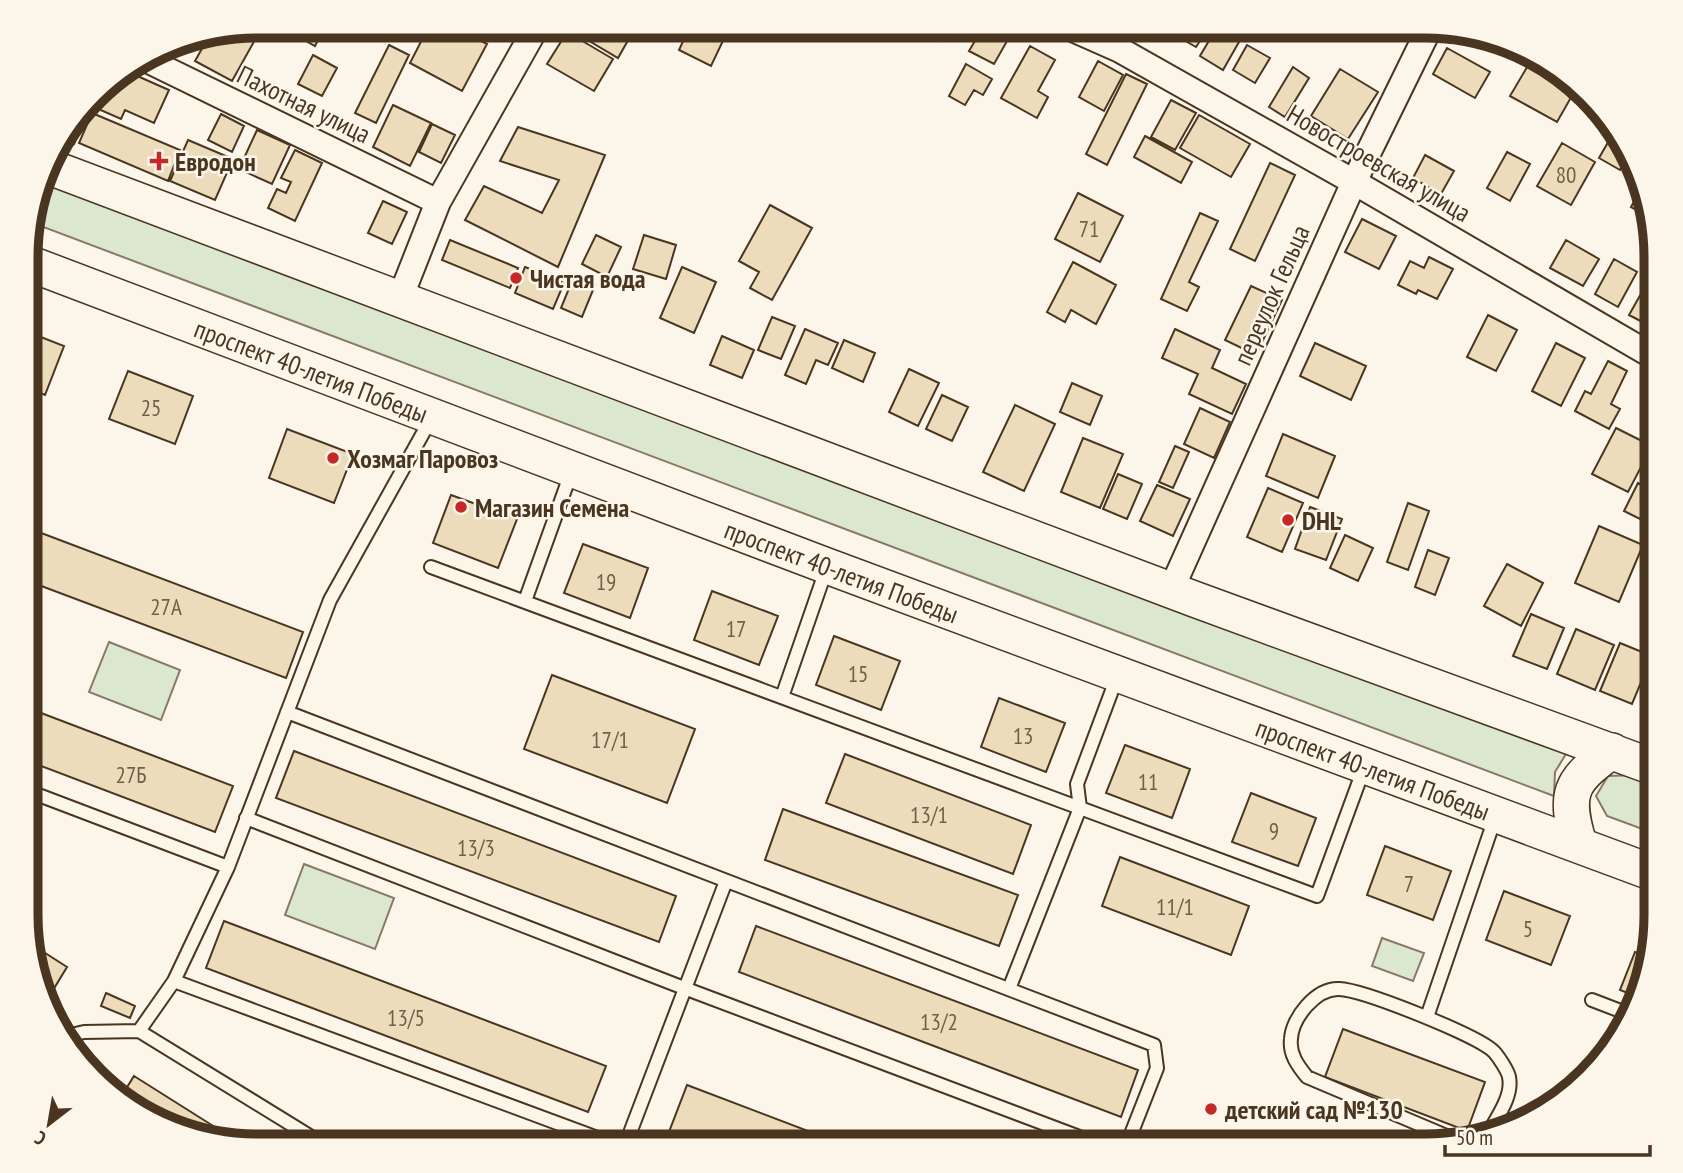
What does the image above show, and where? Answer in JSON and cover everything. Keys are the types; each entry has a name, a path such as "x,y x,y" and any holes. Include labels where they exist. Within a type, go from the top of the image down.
{"main road":[{"path":"57,170 1171,590 1644,763"},
{"name":"проспект 40-летия Победы","path":"38,267 827,566 1644,869"},
{"path":"1579,844 1570,816 1572,789 1579,776 1612,751"}],"street":[{"path":"399,301 438,202 530,39"},
{"name":"Новостроевская улица","path":"1095,39 1120,50 1354,182 1644,351"},
{"name":"переулок Гельца","path":"1171,590 1354,182 1424,39"},
{"name":"Пахотная улица","path":"155,64 438,202"}],"lane":[{"path":"139,1031 174,982 228,867 330,600 432,417"},
{"path":"525,601 572,469"},
{"path":"782,697 827,566"},
{"path":"431,567 1317,896 1365,765"},
{"path":"1009,989 1080,808 1077,784 1118,673"},
{"path":"287,712 1154,1045 1157,1068 1131,1134"},
{"path":"39,795 228,867"},
{"path":"1427,1017 1496,814"},
{"path":"246,818 684,989 1071,1134"},
{"path":"630,1134 726,881"},
{"path":"174,982 586,1134"},
{"path":"1441,1134 1307,1077 1295,1062 1291,1039 1298,1017 1319,995 1339,989 1427,1017 1494,1051 1509,1077 1506,1101 1494,1124"},
{"path":"1592,1000 1622,1012"},
{"path":"74,1035 84,1032 139,1031 306,1134"}],"green space":[{"path":"54,177 1569,749 1555,772 1554,796 41,226"},
{"path":"109,642 180,670 161,720 89,692"},
{"path":"1636,775 1644,778 1644,830 1607,816 1596,796 1608,776"},
{"path":"304,864 394,898 375,949 285,915"},
{"path":"1382,938 1424,953 1413,981 1372,966"}],"building":[{"path":"255,39 232,81 195,61 203,46"},
{"path":"303,39 318,39 315,46"},
{"path":"422,39 478,39 487,44 462,91 410,63"},
{"path":"563,39 579,39 613,59 594,91 547,64"},
{"path":"586,39 629,39 618,58"},
{"path":"684,39 724,39 711,66 679,50"},
{"path":"976,39 1008,39 994,64 969,51"},
{"path":"1182,39 1201,39 1196,47"},
{"path":"1210,39 1241,39 1223,70 1200,56"},
{"path":"389,45 409,55 376,123 355,113"},
{"path":"1247,45 1270,58 1255,83 1233,70"},
{"path":"1030,46 1055,60 1038,91 1048,97 1037,118 1001,98"},
{"path":"1447,48 1490,72 1475,98 1433,74"},
{"path":"313,55 337,68 322,96 298,84"},
{"path":"1098,61 1123,75 1104,111 1079,97"},
{"path":"966,64 992,79 983,95 974,90 965,105 949,96"},
{"path":"1528,65 1572,95 1557,122 1510,96"},
{"path":"1293,67 1309,78 1285,117 1269,107"},
{"path":"1340,69 1378,92 1348,139 1311,116"},
{"path":"1126,74 1147,84 1107,165 1086,154"},
{"path":"136,75 169,90 154,123 125,110 121,119 97,109"},
{"path":"1171,100 1196,113 1175,150 1151,137"},
{"path":"393,105 431,123 410,166 373,147"},
{"path":"93,113 180,150 168,181 79,143"},
{"path":"221,114 244,126 232,152 208,140"},
{"path":"1199,115 1250,144 1231,177 1180,148"},
{"path":"432,124 455,135 441,163 419,152"},
{"path":"518,127 605,155 558,267 465,220 484,186 542,213 559,180 500,161"},
{"path":"257,130 290,145 272,184 239,169"},
{"path":"1145,136 1192,162 1181,183 1134,157"},
{"path":"1610,139 1623,164 1620,170 1599,158"},
{"path":"188,140 233,159 215,200 170,181"},
{"path":"1562,143 1595,162 1571,205 1537,186"},
{"path":"295,150 322,163 295,221 268,208 277,189 286,193 291,182 281,178"},
{"path":"1507,152 1530,164 1510,201 1487,188"},
{"path":"1425,155 1454,171 1441,194 1413,178"},
{"path":"1270,163 1295,175 1255,261 1230,249"},
{"path":"1078,193 1123,216 1100,262 1055,239"},
{"path":"1636,198 1639,212 1631,207"},
{"path":"383,201 407,212 392,244 368,233"},
{"path":"770,205 812,228 772,300 750,288 759,272 739,261"},
{"path":"1200,213 1218,221 1189,282 1199,287 1187,311 1161,299"},
{"path":"1362,219 1396,236 1379,269 1345,252"},
{"path":"596,235 621,247 607,277 582,264"},
{"path":"644,235 676,245 666,279 633,269"},
{"path":"450,240 518,268 510,288 442,260"},
{"path":"1566,240 1599,259 1583,286 1550,268"},
{"path":"1429,257 1453,269 1437,299 1418,290 1416,294 1398,285 1410,261 1424,268"},
{"path":"1614,259 1637,272 1618,307 1595,294"},
{"path":"1073,262 1116,285 1096,324 1071,310 1065,322 1047,312"},
{"path":"525,267 564,283 553,309 515,293"},
{"path":"682,267 716,282 694,333 660,318"},
{"path":"574,276 595,285 582,317 561,308"},
{"path":"1251,286 1282,300 1256,355 1225,340"},
{"path":"1644,288 1644,323 1629,315"},
{"path":"1488,315 1517,330 1496,371 1467,357"},
{"path":"772,317 795,326 781,359 758,350"},
{"path":"805,329 838,343 828,365 816,360 806,384 785,375"},
{"path":"1175,329 1220,350 1212,368 1246,384 1232,414 1189,394 1198,374 1162,358"},
{"path":"38,336 64,346 45,395 38,392"},
{"path":"722,336 754,350 742,378 710,365"},
{"path":"844,340 875,353 863,382 832,368"},
{"path":"1315,343 1366,366 1351,400 1300,376"},
{"path":"1556,343 1585,358 1561,406 1532,391"},
{"path":"1608,361 1627,371 1611,404 1620,409 1609,429 1575,411 1585,391 1591,394"},
{"path":"909,369 939,383 918,426 889,412"},
{"path":"128,371 193,396 175,444 109,419"},
{"path":"1072,383 1102,396 1090,425 1060,412"},
{"path":"942,395 968,407 952,441 926,429"},
{"path":"1015,405 1055,424 1024,491 983,472"},
{"path":"1200,408 1230,422 1214,458 1184,444"},
{"path":"1616,428 1644,442 1644,461 1628,492 1592,474"},
{"path":"287,429 353,454 334,503 269,478"},
{"path":"1283,434 1335,456 1318,498 1266,476"},
{"path":"1083,438 1123,454 1100,508 1061,492"},
{"path":"1175,446 1189,452 1173,488 1159,482"},
{"path":"1118,474 1142,484 1127,519 1103,509"},
{"path":"1638,483 1643,486 1644,521 1624,511"},
{"path":"1157,485 1190,499 1173,536 1140,521"},
{"path":"1268,488 1303,503 1282,552 1247,537"},
{"path":"451,495 517,519 498,568 433,543"},
{"path":"1408,503 1429,511 1408,570 1387,562"},
{"path":"1310,507 1342,519 1326,560 1295,549"},
{"path":"1599,526 1643,545 1619,602 1575,583"},
{"path":"38,532 303,632 286,678 38,585"},
{"path":"1345,535 1373,548 1358,581 1330,568"},
{"path":"583,544 648,568 630,618 564,593"},
{"path":"1428,550 1449,558 1435,595 1415,587"},
{"path":"1507,564 1543,583 1521,626 1484,606"},
{"path":"712,591 778,616 759,665 694,640"},
{"path":"1531,614 1564,628 1547,669 1513,656"},
{"path":"1576,629 1614,645 1595,690 1557,674"},
{"path":"834,636 900,661 881,710 816,685"},
{"path":"1620,643 1644,653 1644,675 1632,704 1600,691"},
{"path":"552,675 695,729 667,803 524,749"},
{"path":"999,698 1065,723 1046,772 981,747"},
{"path":"39,712 233,786 215,832 39,765"},
{"path":"1125,745 1190,769 1172,818 1106,793"},
{"path":"294,751 676,896 659,942 276,798"},
{"path":"845,754 1031,825 1013,874 826,803"},
{"path":"1251,793 1316,818 1298,866 1232,842"},
{"path":"783,809 1018,895 999,946 765,860"},
{"path":"1385,846 1451,871 1433,920 1367,895"},
{"path":"1120,857 1249,906 1231,955 1102,906"},
{"path":"1504,891 1570,916 1551,965 1486,940"},
{"path":"224,921 606,1066 588,1112 206,968"},
{"path":"756,926 1138,1070 1121,1117 739,972"},
{"path":"42,951 67,967 52,991"},
{"path":"1635,952 1641,954 1630,994 1620,990"},
{"path":"106,993 135,1006 130,1018 101,1006"},
{"path":"1343,1029 1485,1082 1465,1130 1325,1077"},
{"path":"134,1076 221,1131 174,1118 125,1090"},
{"path":"687,1085 816,1134 675,1134 669,1132"}],"place":[{"name":"Евродон","path":"159,161"},
{"name":"Чистая вода","path":"516,278"},
{"name":"Хозмаг Паровоз","path":"333,458"},
{"name":"Магазин Семена","path":"461,507"},
{"name":"DHL","path":"1288,520"},
{"name":"детский сад №130","path":"1211,1109"}]}
